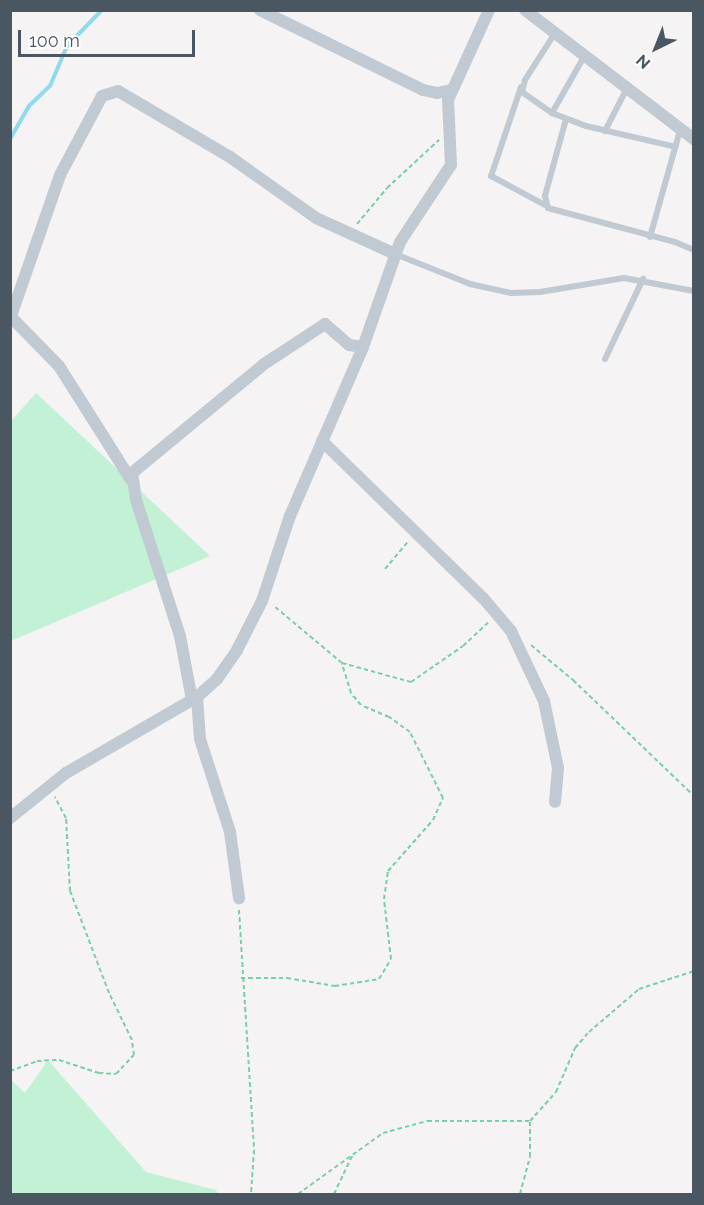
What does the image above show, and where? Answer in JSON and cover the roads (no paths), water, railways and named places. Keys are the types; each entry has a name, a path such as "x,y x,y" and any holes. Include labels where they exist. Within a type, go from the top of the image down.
{"street":[{"path":"10,818 66,773 195,699 226,666 262,601 290,516 363,347 394,254 451,165 447,106 451,90 489,10"},
{"path":"525,10 693,139"},
{"path":"268,12 423,90 437,93 451,90"},
{"path":"238,898 230,832 200,739 195,699 177,623 131,480 60,366 11,316 60,175 102,96 118,91 230,157 315,218 394,254"},
{"path":"131,480 141,462 264,364 325,324 349,345 363,347"},
{"path":"322,441 497,613 526,657 544,701 558,768 555,802"}],"lane":[{"path":"555,33 521,87 491,176 553,211 692,247"},
{"path":"552,113 585,55"},
{"path":"521,87 522,93 552,113 566,119 605,131 676,147"},
{"path":"605,131 627,88"},
{"path":"545,205 566,119"},
{"path":"650,237 680,130"},
{"path":"394,254 470,284 511,293 540,292 599,279 644,279 693,291"},
{"path":"605,359 644,279"}],"waterway":[{"path":"10,139 29,106 50,86 67,46 102,10"}]}
